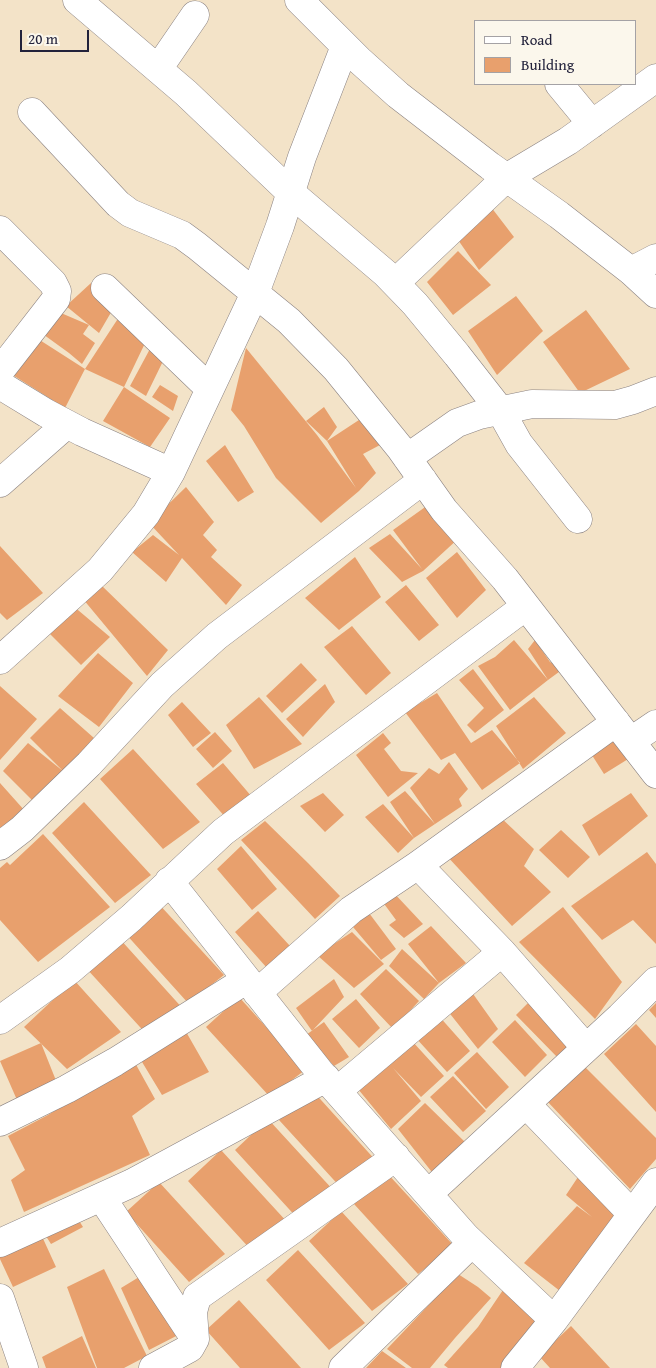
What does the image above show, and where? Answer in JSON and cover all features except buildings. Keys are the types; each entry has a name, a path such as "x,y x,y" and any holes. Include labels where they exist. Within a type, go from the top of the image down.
{"street":[{"path":"77,0 186,93 291,193 395,283 415,304 500,410 520,444 578,519"},
{"path":"299,0 398,95 506,178 560,215 631,271 656,294"},
{"path":"158,69 195,15"},
{"path":"0,660 100,570 146,514 171,472 255,293 302,157 345,46"},
{"path":"395,283 506,178 568,141 656,78"},
{"path":"560,85 592,124"},
{"path":"32,112 118,204 130,213 182,235 288,321 336,369 407,458 444,510 505,579 656,774"},
{"path":"0,230 53,283 58,291 56,299 0,371"},
{"path":"631,271 656,258"},
{"path":"105,288 210,388"},
{"path":"0,384 67,424 171,472"},
{"path":"407,458 457,423 479,415 532,404 614,405 656,391"},
{"path":"0,483 67,424"},
{"path":"0,846 22,829 76,777 162,685 217,636 423,480"},
{"path":"0,1020 70,970 131,918 223,832 526,606"},
{"path":"0,1122 67,1090 252,986 351,910 623,731 656,724"},
{"path":"418,865 502,952 586,1048"},
{"path":"169,881 332,1084 428,1194 472,1243 554,1320"},
{"path":"0,1243 102,1198 332,1084 502,952"},
{"path":"428,1194 656,981"},
{"path":"526,1104 632,1214"},
{"path":"168,1365 190,1348 195,1339 193,1312 197,1297 396,1157"},
{"path":"515,1368 554,1320 656,1182"},
{"path":"102,1198 195,1339"},
{"path":"343,1368 472,1243"},
{"path":"0,1298 15,1363"}]}
